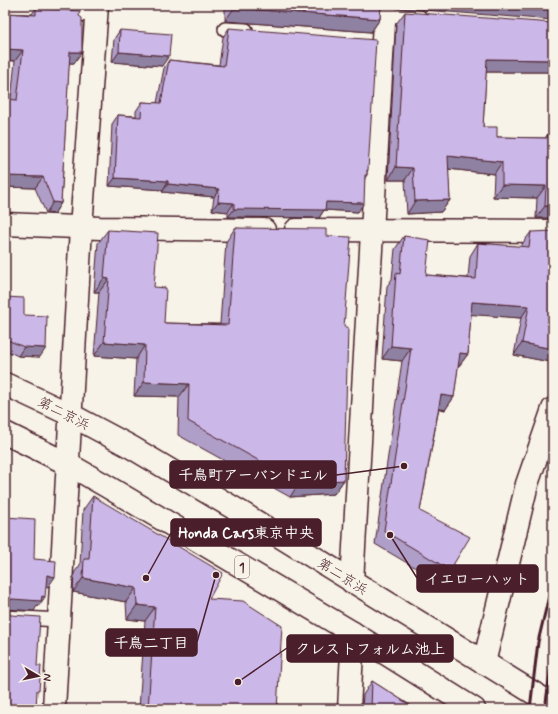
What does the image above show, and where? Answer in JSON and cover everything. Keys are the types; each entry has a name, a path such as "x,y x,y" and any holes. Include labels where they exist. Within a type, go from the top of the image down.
{"main road":[{"path":"54,709 81,228 97,10"},
{"path":"352,582 372,231 375,40 385,10"},
{"path":"5,224 81,228 553,231"},
{"name":"第二京浜","path":"5,384 71,415 144,454 553,705"},
{"path":"484,663 528,484 553,409"},
{"name":"1","path":"5,433 68,464 353,633 474,709"},
{"path":"349,709 353,633"}],"lane":[{"path":"5,10 97,10"},
{"path":"385,10 431,18"},
{"path":"225,29 257,31"},
{"path":"5,617 59,620"}],"building":[{"path":"234,5 381,5 380,19 234,8"},
{"path":"527,5 553,5 553,7"},
{"path":"36,8 80,11 79,16 82,18 82,52 70,52 61,203 53,202 43,177 5,176 5,99 17,100 23,50 5,49 5,13 36,15"},
{"path":"405,12 553,23 553,60 487,59 483,127 497,127 497,137 547,138 548,134 553,134 553,206 545,206 546,186 502,185 502,162 448,156 450,200 415,201 413,168 396,167"},
{"path":"229,28 376,40 368,170 367,175 365,175 364,203 326,202 325,210 234,209 234,203 218,202 219,189 168,184 168,181 115,178 118,115 141,117 142,102 161,103 169,60 224,66"},
{"path":"120,30 171,34 169,56 119,52"},
{"path":"235,228 326,229 326,236 351,237 344,327 348,327 344,480 299,483 188,421 189,384 144,382 145,345 104,342 109,279 104,278 108,230 158,233 154,287 166,288 164,323 228,325"},
{"path":"553,231 553,349 522,343 529,306 472,302 468,354 460,353 454,397 441,395 420,511 470,537 450,570 384,531 411,348 391,346 396,273 400,274 404,236 430,240 426,275 476,279 478,243 529,247 531,232"},
{"path":"5,297 24,298 24,315 47,316 46,348 24,347 5,339"},
{"path":"93,496 223,573 209,599 243,601 282,626 277,709 148,709 155,607 137,605 136,588 83,578 84,559 89,559"},
{"path":"5,517 35,519 34,559 56,561 55,577 47,575 45,597 42,596 41,601 12,599 5,604"},
{"path":"5,611 11,615 40,617 37,666 41,666 39,690 37,690 36,709 5,709"},
{"path":"372,681 416,709 371,709"}],"railway":[{"path":"530,709 538,642 553,579"},
{"path":"545,709 553,653"}],"place":[{"name":"千鳥町アーバンドエル","path":"404,466"},
{"name":"イエローハット","path":"390,535"},
{"name":"千鳥二丁目","path":"216,575"},
{"name":"Honda Cars東京中央","path":"146,578"},
{"name":"クレストフォルム池上","path":"238,682"}]}
